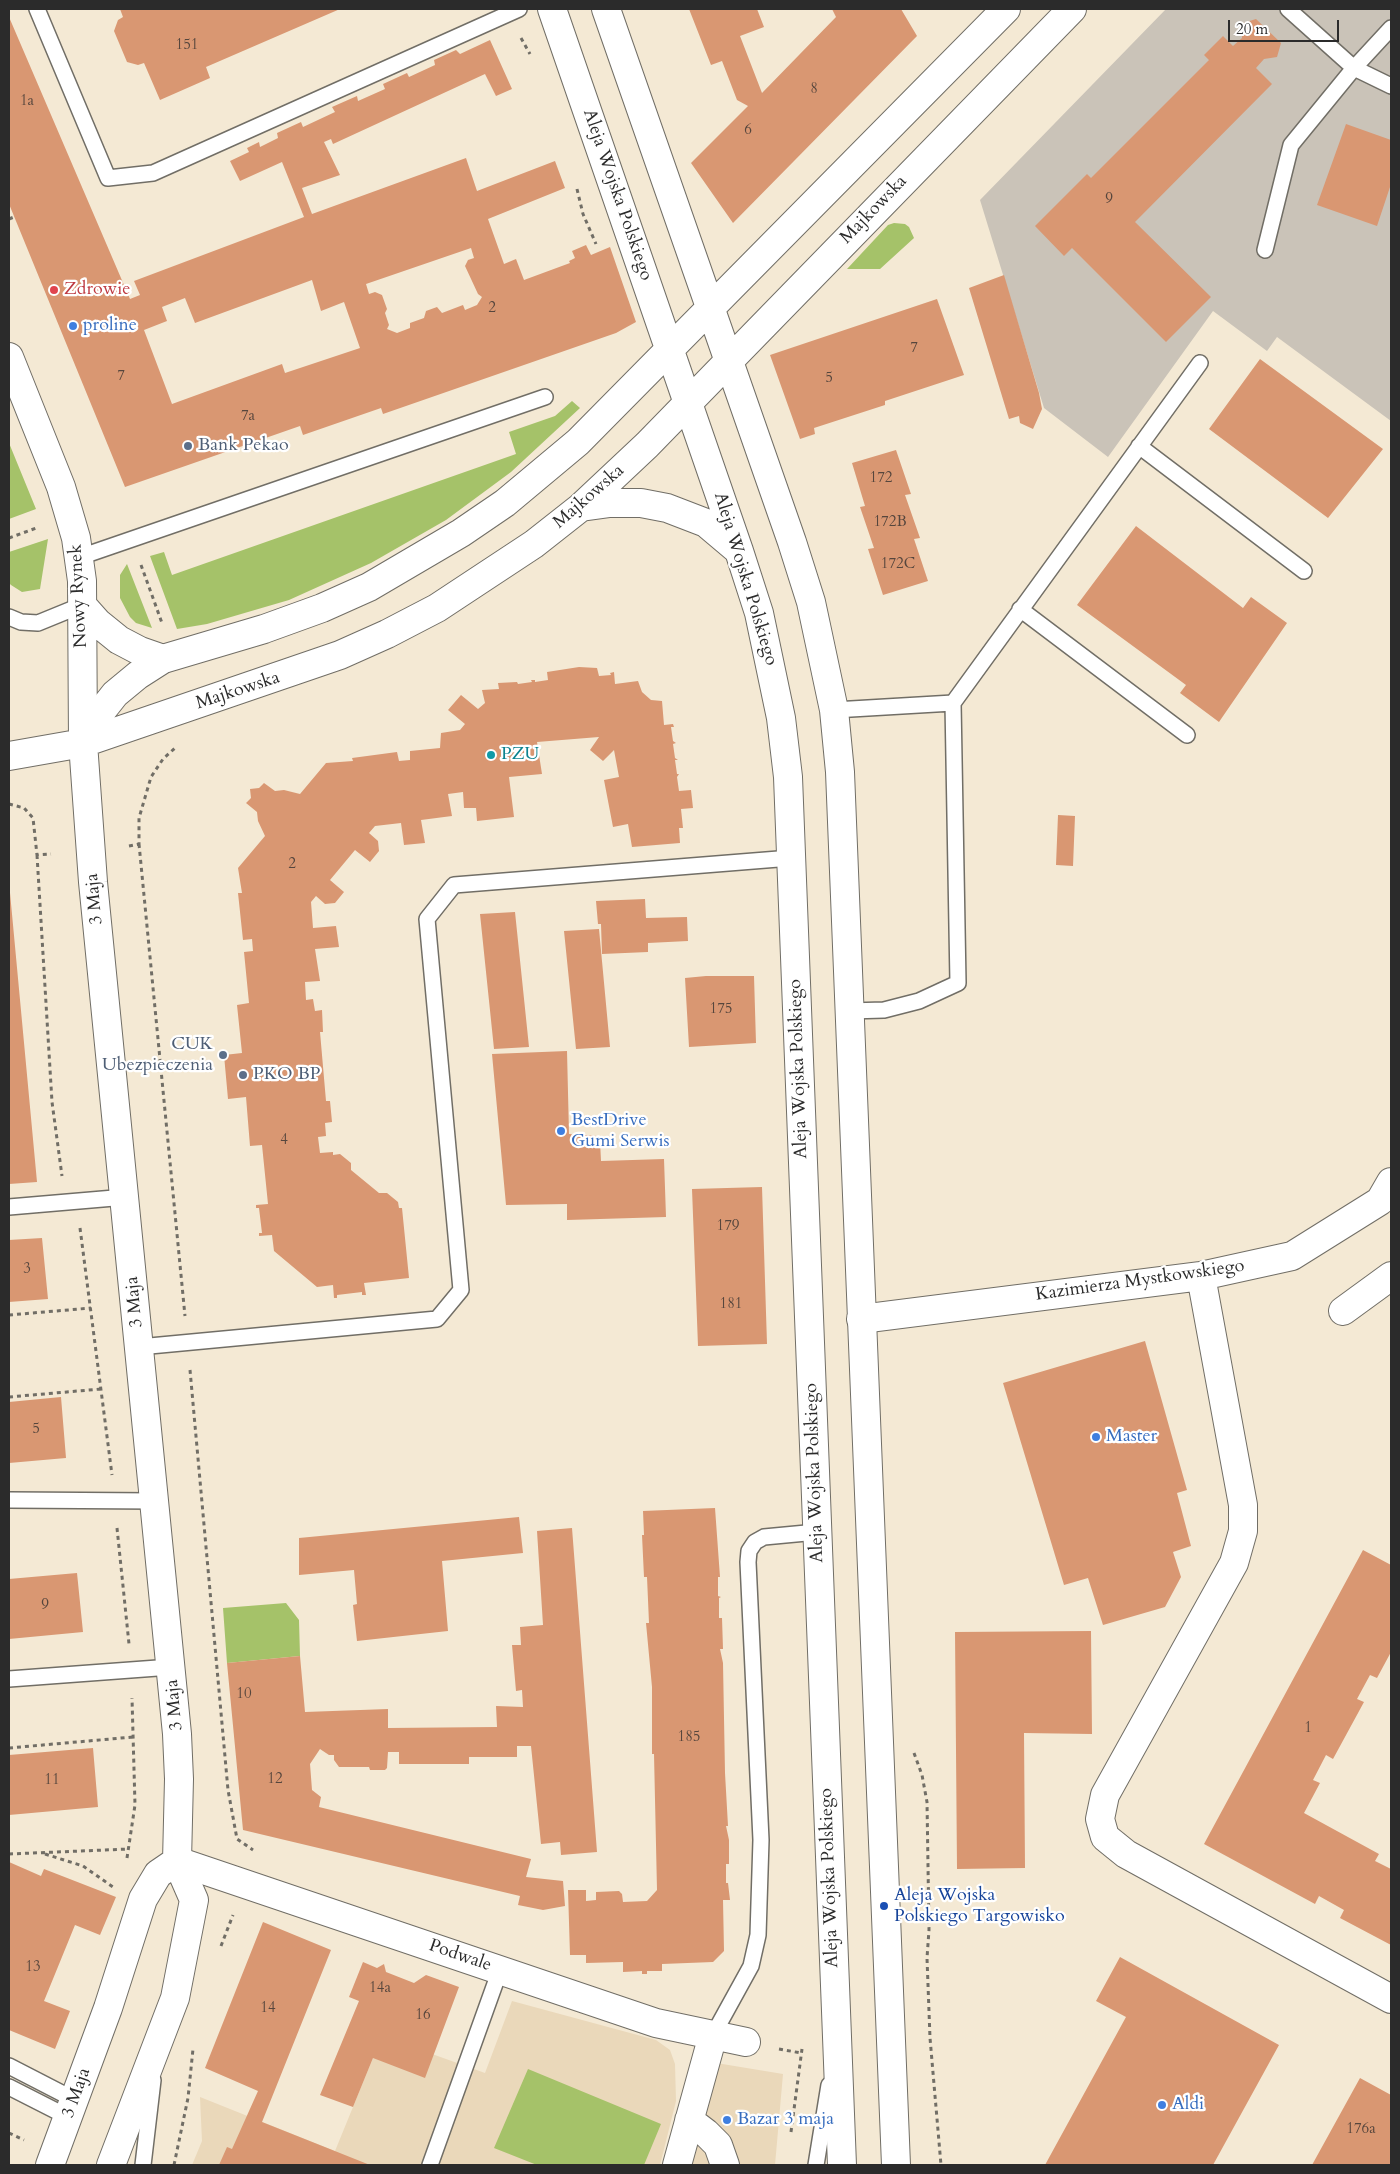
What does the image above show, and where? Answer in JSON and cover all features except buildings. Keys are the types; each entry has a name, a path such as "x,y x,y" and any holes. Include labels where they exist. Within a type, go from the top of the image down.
{"street":[{"name":"Aleja Wojska Polskiego","path":"552,9 739,551 759,613 781,718 788,777 842,2165"},
{"path":"606,9 811,602 834,710 840,772 896,2165"},
{"path":"9,756 82,743 96,718 115,694 138,674 163,659 264,629 322,608 369,587 461,534 505,503 549,468 1006,9"},
{"name":"Majkowska","path":"82,743 289,674 387,634 485,578 534,544 581,506 647,445 1072,9"},
{"name":"Nowy Rynek","path":"9,357 61,487 80,557 82,743"},
{"path":"581,506 610,503 641,503 667,508 706,524 739,551"},
{"path":"82,605 98,623 119,640 140,651 163,659"},
{"name":"3 Maja","path":"82,743 93,882 126,1197 171,1667 179,1779 177,1861 194,1900 175,1998 111,2165"},
{"name":"Kazimierza Mystkowskiego","path":"862,1319 1201,1276 1292,1256 1388,1197"},
{"path":"1201,1276 1243,1505 1243,1531 1234,1562 1105,1795 1100,1818 1105,1837 1126,1854 1391,1999"},
{"path":"1343,1311 1391,1276"},
{"name":"3 Maja","path":"50,2165 108,2008 144,1899 158,1874 177,1861"},
{"name":"Podwale","path":"177,1861 656,2023 746,2042"},
{"path":"677,2165 713,2035"},
{"path":"689,2120 718,2145 726,2165"}],"lane":[{"path":"37,9 108,178 153,173 520,9"},
{"path":"1288,9 1354,68 1391,86"},
{"path":"1265,250 1290,145 1354,68 1391,28"},
{"path":"849,1011 884,1010 919,1001 958,983 953,703 1200,363"},
{"path":"80,557 545,396"},
{"path":"1139,446 1304,571"},
{"path":"9,617 21,622 38,623 82,605"},
{"path":"1020,609 1187,735"},
{"path":"834,710 953,703"},
{"path":"140,1347 437,1319 461,1290 427,919 454,885 791,858"},
{"path":"9,1207 126,1197"},
{"path":"9,1500 155,1501"},
{"path":"713,2035 751,1966 758,1935 761,1840 748,1572 749,1551 755,1542 764,1538 818,1532"},
{"path":"9,1679 171,1667"},
{"path":"430,2165 500,1970"},
{"path":"816,2165 836,2039"},
{"path":"143,2165 156,2051"},
{"path":"9,2066 71,2108"},
{"path":"9,2088 71,2108"}],"path":[{"path":"9,219 14,217"},
{"path":"9,538 43,525"},
{"path":"140,560 164,628"},
{"path":"129,846 139,844 139,818 151,777 163,759 182,742"},
{"path":"9,804 24,808 33,818 37,855 51,854"},
{"path":"9,1315 91,1308"},
{"path":"9,1396 101,1389"},
{"path":"9,1748 133,1738"},
{"path":"9,1854 128,1850"},
{"path":"42,1853 83,1866 121,1893"},
{"path":"174,2165 188,2098 194,2043"},
{"path":"9,2133 32,2143"}],"shaded area":[{"path":"1166,9 1391,9 1391,421 1277,337 1267,351 1213,311 1108,457 1044,408 980,200"},
{"path":"512,2001 656,2040 670,2050 675,2064 676,2101 660,2165 192,2165 202,2141 200,2097 335,2151 382,2036 485,2073"},
{"name":"Bazar 3 maja","path":"692,2059 783,2074 775,2165 662,2165"}],"green space":[{"path":"894,223 905,224 909,227 914,238 880,269 847,269 888,225"},
{"path":"572,401 580,408 511,472 446,520 371,563 289,600 207,624 177,629 150,556 164,552 172,575 516,454 509,432 555,416"},
{"path":"9,443 36,509 9,519"},
{"path":"48,539 40,589 22,592 11,585 9,583 9,552"},
{"path":"127,564 152,628 136,623 130,617 120,598 120,575"},
{"path":"286,1603 299,1620 300,1656 227,1663 223,1608"},
{"path":"528,2069 661,2124 644,2165 537,2165 494,2148"}],"place":[{"name":"Zdrowie","path":"54,290"},
{"name":"proline","path":"73,326"},
{"name":"Bank Pekao","path":"188,446"},
{"name":"PZU","path":"491,755"},
{"name":"CUK Ubezpieczenia","path":"223,1055"},
{"name":"PKO BP","path":"243,1075"},
{"name":"BestDrive Gumi Serwis","path":"561,1131"},
{"name":"Master","path":"1096,1437"},
{"name":"Aleja Wojska Polskiego Targowisko","path":"884,1906"},
{"name":"Aldi","path":"1162,2105"},
{"name":"Bazar 3 maja","path":"727,2120"}]}
